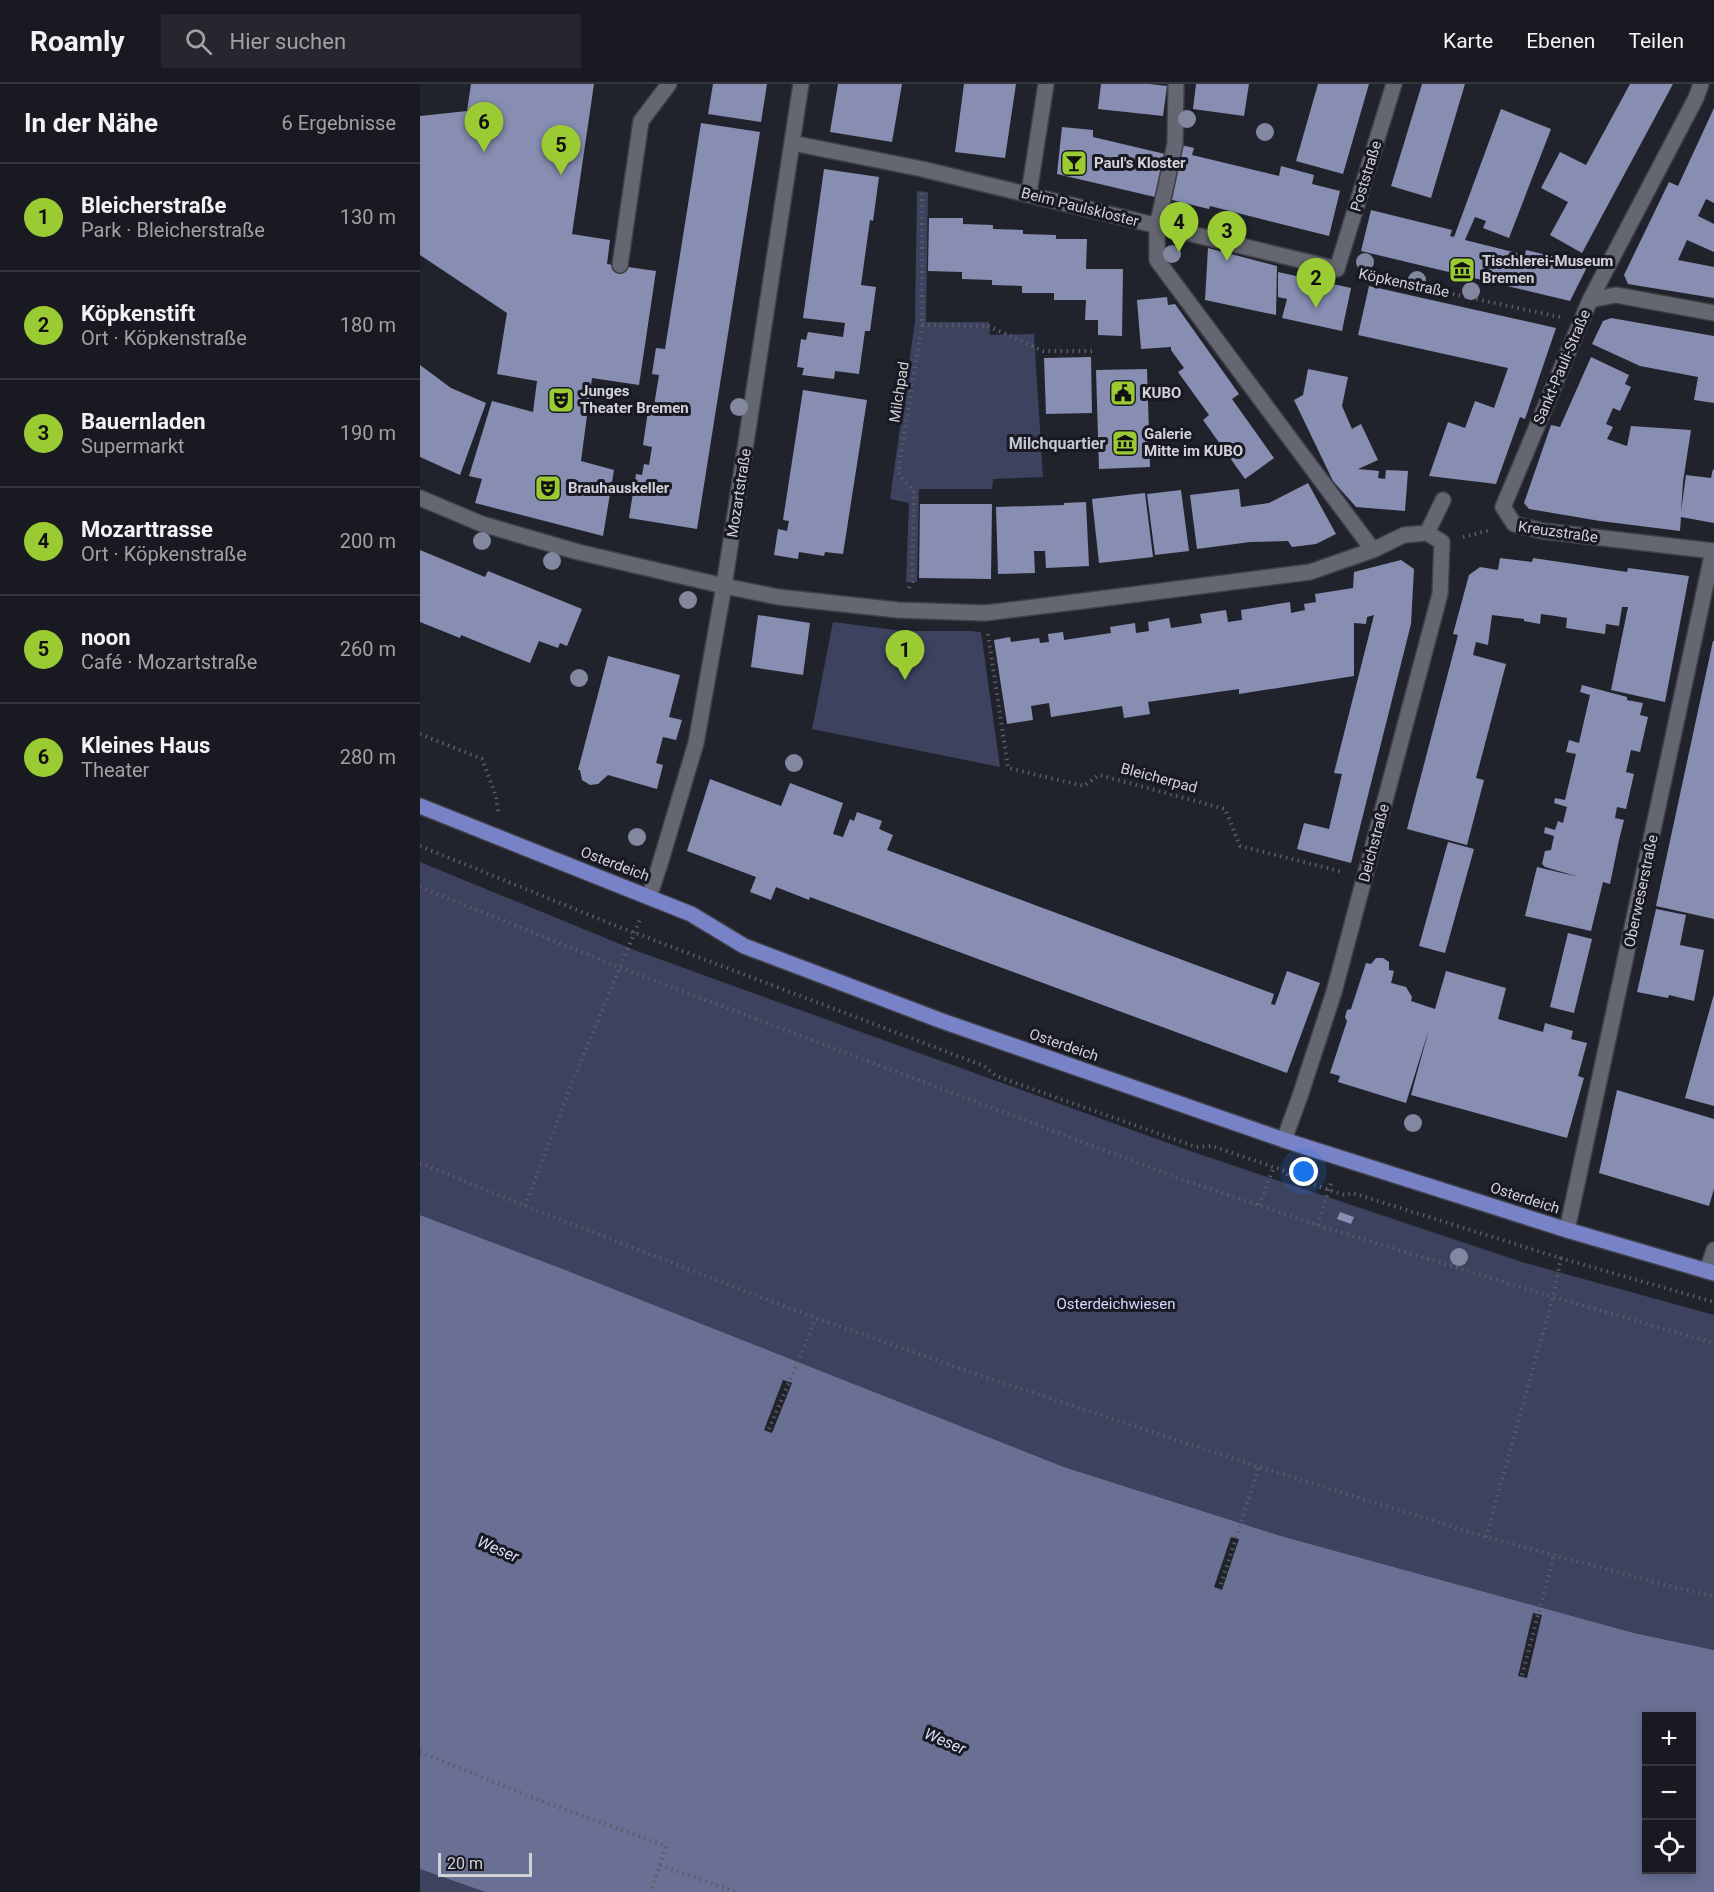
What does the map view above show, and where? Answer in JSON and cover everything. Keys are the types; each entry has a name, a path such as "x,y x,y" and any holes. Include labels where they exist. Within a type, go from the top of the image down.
{"main road":[{"name":"Osterdeich","path":"420,806 691,914 744,946 976,1033 1284,1140 1567,1230 1711,1272"}],"street":[{"path":"620,265 641,122 669,84"},
{"name":"Mozartstraße","path":"649,897 696,743 724,586 801,84"},
{"path":"1029,193 1046,84"},
{"path":"1157,227 1175,144 1176,84"},
{"name":"Poststraße","path":"1337,269 1394,84"},
{"name":"Sankt-Pauli-Straße","path":"1514,524 1503,507 1581,321 1696,98 1701,84"},
{"name":"Beim Paulskloster","path":"792,143 922,168 1029,193 1157,227 1157,261 1373,550"},
{"name":"Köpkenstraße","path":"1157,227 1337,269"},
{"path":"1590,300 1616,295 1714,313"},
{"path":"420,498 482,524 578,552 778,597 898,610 985,613 1310,572 1373,550 1404,535 1427,533 1442,542"},
{"path":"1427,533 1443,500"},
{"name":"Kreuzstraße","path":"1514,524 1543,531 1714,551"},
{"name":"Deichstraße","path":"1284,1140 1334,992 1440,594 1442,542"},
{"name":"Oberweserstraße","path":"1567,1230 1714,551"},
{"path":"1711,1272 1714,1250"}],"path":[{"name":"Milchpad","path":"898,610 912,582 915,491 904,482 898,472 922,325 922,168"},
{"name":"Köpkenstraße","path":"1337,269 1581,321"},
{"path":"922,325 988,326 1043,351 1092,351"},
{"name":"Kreuzstraße","path":"1442,542 1514,524"},
{"name":"Bleicherpad","path":"985,613 1008,768 1084,786 1100,775 1225,809 1240,846 1364,878"},
{"path":"420,734 482,759 496,796 502,839"},
{"path":"420,846 635,933 984,1066 996,1076 1196,1147 1212,1146 1285,1171 1289,1177 1328,1190 1345,1195 1352,1193 1560,1258 1714,1302"},
{"path":"420,887 621,968 1178,1178 1317,1225 1552,1297 1714,1343"},
{"path":"525,1206 574,1078 635,933"},
{"path":"420,1163 814,1318 980,1375 1259,1467 1486,1537 1672,1587 1714,1596"},
{"path":"1259,1205 1274,1167"},
{"path":"1317,1225 1328,1190"},
{"path":"1486,1537 1552,1297 1560,1258"},
{"path":"769,1429 808,1338 814,1318"},
{"path":"1221,1584 1259,1467"},
{"path":"1522,1675 1554,1555"},
{"path":"420,1752 531,1797 666,1846 651,1892"},
{"path":"660,1865 736,1892"}],"green space":[{"path":"917,191 928,192 926,322 989,322 990,335 1034,334 1043,477 993,479 992,489 919,489 917,582 906,582 909,503 890,499 915,321"},
{"path":"833,622 903,631 981,632 1000,767 812,729"},
{"name":"Osterdeichwiesen","path":"420,862 637,951 1193,1152 1522,1262 1714,1315 1714,1650 1634,1633 1281,1536 1064,1467 563,1269 420,1215"},
{"path":"420,1869 485,1892 420,1892"}],"water":[{"name":"Weser","path":"420,1215 563,1269 1064,1467 1281,1536 1634,1633 1714,1650 1714,1892 485,1892 420,1869"}],"pier":[{"path":"783,1380 792,1383 772,1433 764,1430"},
{"path":"1231,1537 1239,1539 1222,1590 1214,1587"},
{"path":"1533,1613 1542,1615 1527,1678 1518,1676"}],"building":[{"path":"471,84 594,84 572,234 610,240 607,264 656,271 639,385 592,378 581,461 614,470 603,536 475,503 482,479 469,476 492,401 533,412 537,381 497,374 507,313 420,255 420,116 467,111"},
{"path":"713,84 767,84 761,122 708,114"},
{"path":"838,84 902,84 892,142 830,132"},
{"path":"964,84 1016,84 1005,158 955,152"},
{"path":"1101,84 1167,86 1163,116 1098,109"},
{"path":"1196,84 1249,84 1244,116 1193,109"},
{"path":"1318,84 1369,84 1343,174 1296,161"},
{"path":"1422,84 1465,84 1431,198 1391,186"},
{"path":"1630,84 1673,84 1582,253 1550,235 1568,202 1541,188 1560,152 1586,165"},
{"path":"1714,108 1714,203 1706,199 1698,216 1714,224 1714,252 1687,240 1678,260 1714,267 1714,298 1628,284 1624,275 1669,182 1678,186"},
{"path":"1501,109 1551,129 1509,238 1483,228 1486,221 1475,217 1465,240 1525,255 1526,250 1588,265 1570,301 1361,251 1371,210 1452,230 1450,236 1454,237"},
{"path":"701,123 760,132 697,529 629,518 636,474 642,475 644,464 649,465 652,447 643,445 648,411 653,412 659,375 652,374 656,348 665,349"},
{"path":"1062,127 1093,130 1093,137 1165,154 1155,197 1057,174"},
{"path":"1181,145 1194,148 1192,155 1279,176 1281,166 1314,175 1312,184 1340,191 1329,236 1210,206 1209,209 1168,199"},
{"path":"824,169 879,177 873,221 870,220 861,285 876,287 870,331 865,331 859,374 835,371 834,379 802,375 804,368 797,367 801,339 806,340 808,332 843,337 845,323 803,318"},
{"path":"929,218 963,218 963,224 993,225 993,229 1023,230 1023,234 1056,235 1056,239 1087,239 1086,269 1123,269 1122,336 1098,335 1098,320 1085,320 1086,300 1054,300 1054,293 1022,293 1022,286 992,285 992,280 962,279 962,272 928,271"},
{"path":"1208,248 1277,266 1276,315 1205,300"},
{"path":"1278,272 1351,288 1342,331 1282,318 1287,299 1278,297"},
{"path":"1369,286 1556,328 1525,419 1520,417 1496,484 1429,476 1448,422 1465,428 1475,401 1494,408 1508,368 1358,335"},
{"path":"1167,297 1168,305 1175,304 1239,394 1232,399 1274,458 1245,479 1203,420 1209,415 1178,372 1184,368 1171,347 1141,349 1137,300"},
{"path":"1611,318 1714,336 1714,403 1694,400 1698,377 1640,366 1592,344 1603,321"},
{"path":"1091,357 1092,413 1046,414 1044,358"},
{"path":"1591,357 1629,375 1625,384 1631,387 1620,411 1613,408 1606,424 1613,427 1607,439 1627,446 1631,426 1691,430 1681,512 1686,475 1711,478 1713,469 1714,523 1681,517 1680,531 1529,509 1524,503 1551,425 1560,427"},
{"path":"420,365 451,388 486,403 460,475 420,457"},
{"path":"1147,369 1150,467 1099,469 1096,370"},
{"path":"1308,369 1348,377 1342,406 1352,429 1361,424 1378,460 1358,469 1379,471 1378,478 1385,479 1386,470 1408,471 1405,511 1356,507 1333,481 1294,400 1303,395"},
{"path":"803,390 867,400 843,554 825,552 824,556 799,552 798,559 774,555 778,529 787,531 789,521 783,520"},
{"path":"1308,483 1336,534 1316,544 1292,547 1288,541 1250,542 1197,549 1190,495 1239,489 1241,507 1269,503"},
{"path":"1181,490 1189,551 1155,555 1147,494"},
{"path":"1145,493 1153,557 1099,563 1092,499"},
{"path":"1086,502 1089,566 1046,568 1045,551 1034,551 1035,573 998,574 996,507"},
{"path":"920,504 992,504 991,579 919,578"},
{"path":"420,550 485,577 488,571 582,609 567,646 560,643 558,648 539,641 530,663 461,635 460,638 420,622"},
{"path":"1500,558 1532,562 1533,558 1627,572 1628,568 1689,576 1665,702 1611,690 1628,607 1622,607 1619,626 1606,624 1605,634 1566,628 1567,618 1541,614 1540,624 1524,621 1524,619 1492,615 1488,645 1476,642 1473,655 1506,664 1476,778 1484,780 1467,845 1407,829 1458,635 1453,634 1469,575 1480,567 1498,570"},
{"path":"1401,560 1414,569 1411,624 1351,863 1297,849 1304,823 1329,829 1342,774 1334,773 1374,615 1367,617 1366,624 1354,623 1354,676 1239,694 1239,689 1148,702 1150,714 1124,718 1122,706 1051,717 1049,703 1031,706 1033,720 1007,724 994,640 1010,637 1011,642 1039,638 1040,643 1049,642 1048,634 1063,632 1064,640 1111,633 1110,627 1135,623 1136,633 1149,631 1148,622 1169,618 1171,628 1202,623 1200,614 1226,610 1228,622 1242,620 1241,610 1290,602 1291,613 1305,610 1304,604 1316,602 1315,594 1353,588 1354,572"},
{"path":"758,615 810,623 803,675 751,667"},
{"path":"1714,641 1714,919 1656,906"},
{"path":"608,656 680,675 669,717 682,720 676,740 663,737 656,763 663,765 657,789 608,775 598,784 590,785 582,780 580,770 578,770"},
{"path":"1582,685 1643,703 1640,715 1648,717 1640,752 1631,750 1626,772 1634,774 1626,809 1617,807 1615,818 1624,820 1610,884 1603,882 1591,931 1525,916 1537,867 1579,877 1545,867 1542,864 1545,851 1551,850 1554,836 1544,833 1545,827 1555,830 1558,821 1563,823 1567,807 1554,803 1555,798 1565,800 1576,754 1566,752 1569,740 1579,743 1590,695 1580,692"},
{"path":"710,779 781,806 790,783 843,803 833,834 843,837 850,819 854,821 857,812 882,821 879,829 893,835 887,850 1274,994 1271,1004 1275,1005 1287,971 1320,983 1287,1073 810,897 809,900 776,887 771,900 750,892 756,877 687,851"},
{"path":"1448,842 1474,849 1445,953 1419,946"},
{"path":"1656,909 1686,915 1680,945 1704,950 1694,1001 1669,995 1668,998 1637,992"},
{"path":"1568,933 1592,939 1574,1013 1550,1007"},
{"path":"1376,958 1383,958 1389,962 1389,970 1394,971 1391,983 1406,987 1412,997 1411,1001 1435,1009 1446,971 1506,988 1498,1019 1543,1032 1545,1023 1573,1031 1571,1039 1587,1043 1578,1076 1584,1078 1567,1138 1411,1095 1429,1029 1406,1103 1338,1082 1340,1076 1330,1073 1347,1021 1345,1017 1347,1010 1351,1009 1366,963 1371,964"},
{"path":"1714,994 1714,1106 1685,1098"},
{"path":"1617,1090 1714,1119 1714,1189 1709,1206 1599,1173"},
{"path":"1340,1212 1354,1217 1351,1224 1337,1219"}],"place":[{"name":"Kleines Haus","path":"484,152"},
{"name":"Paul's Kloster","path":"1074,163"},
{"name":"noon","path":"561,175"},
{"name":"Mozarttrasse","path":"1179,252"},
{"name":"Bauernladen","path":"1227,261"},
{"name":"Tischlerei-Museum Bremen","path":"1462,270"},
{"name":"Köpkenstift","path":"1316,308"},
{"name":"KUBO","path":"1123,393"},
{"name":"Junges Theater Bremen","path":"561,400"},
{"name":"Galerie Mitte im KUBO","path":"1125,443"},
{"name":"Brauhauskeller","path":"548,488"},
{"name":"Bleicherstraße","path":"905,680"}],"district":[{"name":"Milchquartier","path":"1057,443"}]}
